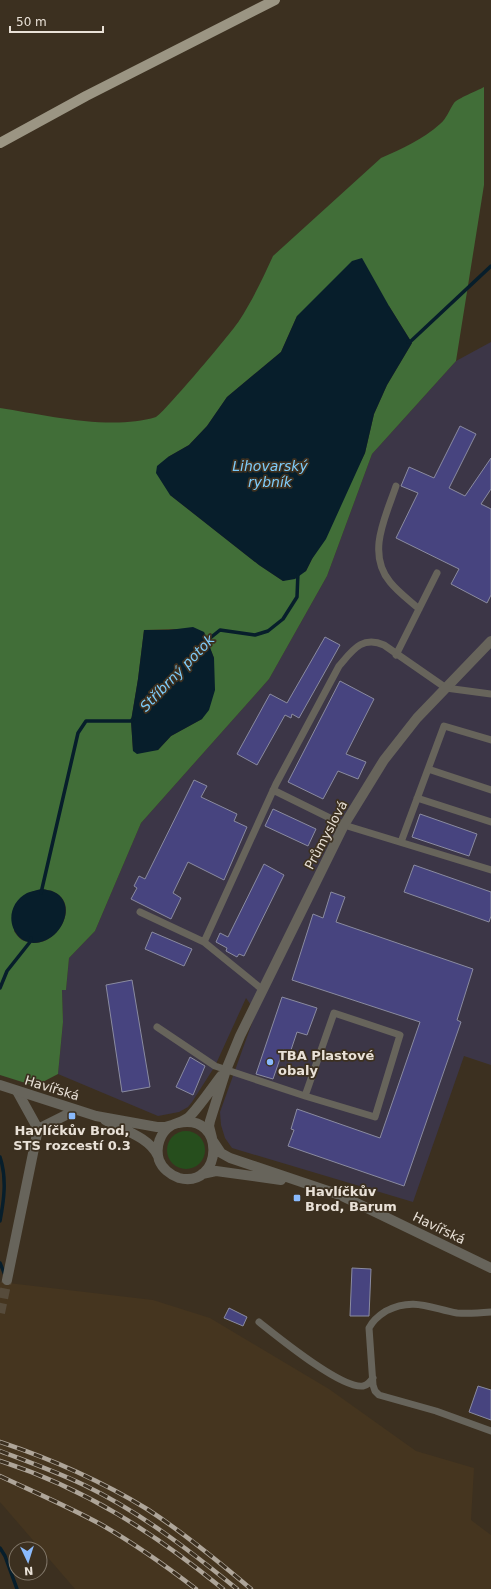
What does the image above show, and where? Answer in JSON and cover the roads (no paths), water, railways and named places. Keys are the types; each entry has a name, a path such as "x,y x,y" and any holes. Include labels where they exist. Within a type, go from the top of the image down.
{"main road":[{"path":"0,143 86,96 275,0"}],"street":[{"name":"Průmyslová","path":"212,1140 209,1126 210,1121 226,1070 263,990 344,825 384,760 417,718 491,641"},
{"name":"Průmyslová","path":"176,1124 192,1115 226,1070"},
{"name":"Havířská","path":"0,1085 96,1116 157,1127 165,1127 189,1122 199,1125 208,1132 221,1153 230,1158 348,1198 491,1268"},
{"path":"7,1280 38,1129 17,1091"},
{"path":"38,1129 76,1110"},
{"name":"Havířská","path":"96,1116 145,1141 154,1148 164,1168 175,1176 189,1178 216,1172 308,1184"},
{"path":"159,1158 158,1147 161,1136 168,1128 176,1124"},
{"path":"200,1175 208,1169 213,1160 214,1150 212,1140"}],"lane":[{"path":"396,486 379,540 378,558 385,575 390,582 419,609"},
{"path":"396,655 437,573"},
{"path":"204,942 273,790 338,666 352,651 367,642 376,642 446,688 491,694"},
{"path":"401,842 444,726 491,740"},
{"path":"428,769 491,790"},
{"path":"273,790 344,825 491,870"},
{"path":"417,798 491,822"},
{"path":"140,912 204,942 263,990"},
{"path":"157,1027 215,1066 305,1096 375,1117 400,1035 334,1013 305,1096"},
{"path":"491,1312 468,1314 423,1304 410,1304 396,1306 379,1315 369,1328 375,1392 379,1395 436,1411 491,1431"},
{"path":"259,1322 310,1361 348,1383 362,1386 368,1384 373,1378"}],"water":[{"name":"Lihovarský rybník","path":"362,258 412,343 387,385 374,414 365,453 326,539 312,559 306,571 295,579 283,581 259,565 170,495 156,473 157,466 168,457 189,445 207,426 227,397 281,352 297,316 352,261"},
{"path":"193,627 204,632 214,658 215,690 209,710 202,719 171,736 158,750 137,754 133,751 131,721 144,630 169,630"},
{"path":"42,889 52,891 61,897 65,905 66,913 59,930 52,937 33,943 27,942 19,937 15,931 11,919 12,913 21,897 27,893"}],"waterway":[{"name":"Stříbrný potok","path":"408,342 411,341 491,266"},
{"name":"Stříbrný potok","path":"204,643 220,630 255,635 268,631 283,619 297,597 298,572"},
{"name":"Stříbrný potok","path":"41,893 78,733 86,721 131,721 133,719"},
{"name":"Stříbrný potok","path":"0,988 7,971 30,942 31,938"},
{"name":"Stříbrný potok","path":"0,1157 4,1173 4,1197 0,1221"},
{"name":"Stříbrný potok","path":"0,1263 5,1275"},
{"name":"Stříbrný potok","path":"0,1548 5,1556 17,1589"}],"tunnel":[{"path":"0,1313 7,1280"}],"railway":[{"path":"0,1442 75,1471 130,1499 161,1518 187,1537 251,1589"},
{"path":"0,1451 74,1480 125,1507 164,1532 237,1589"},
{"path":"0,1461 61,1485 118,1514 171,1549 223,1589"},
{"path":"0,1476 102,1525 150,1556 196,1589"}],"place":[{"name":"TBA Plastové obaly","path":"270,1062"},
{"name":"Havlíčkův Brod, STS rozcestí 0.3","path":"72,1116"},
{"name":"Havlíčkův Brod, Barum","path":"297,1198"}]}
